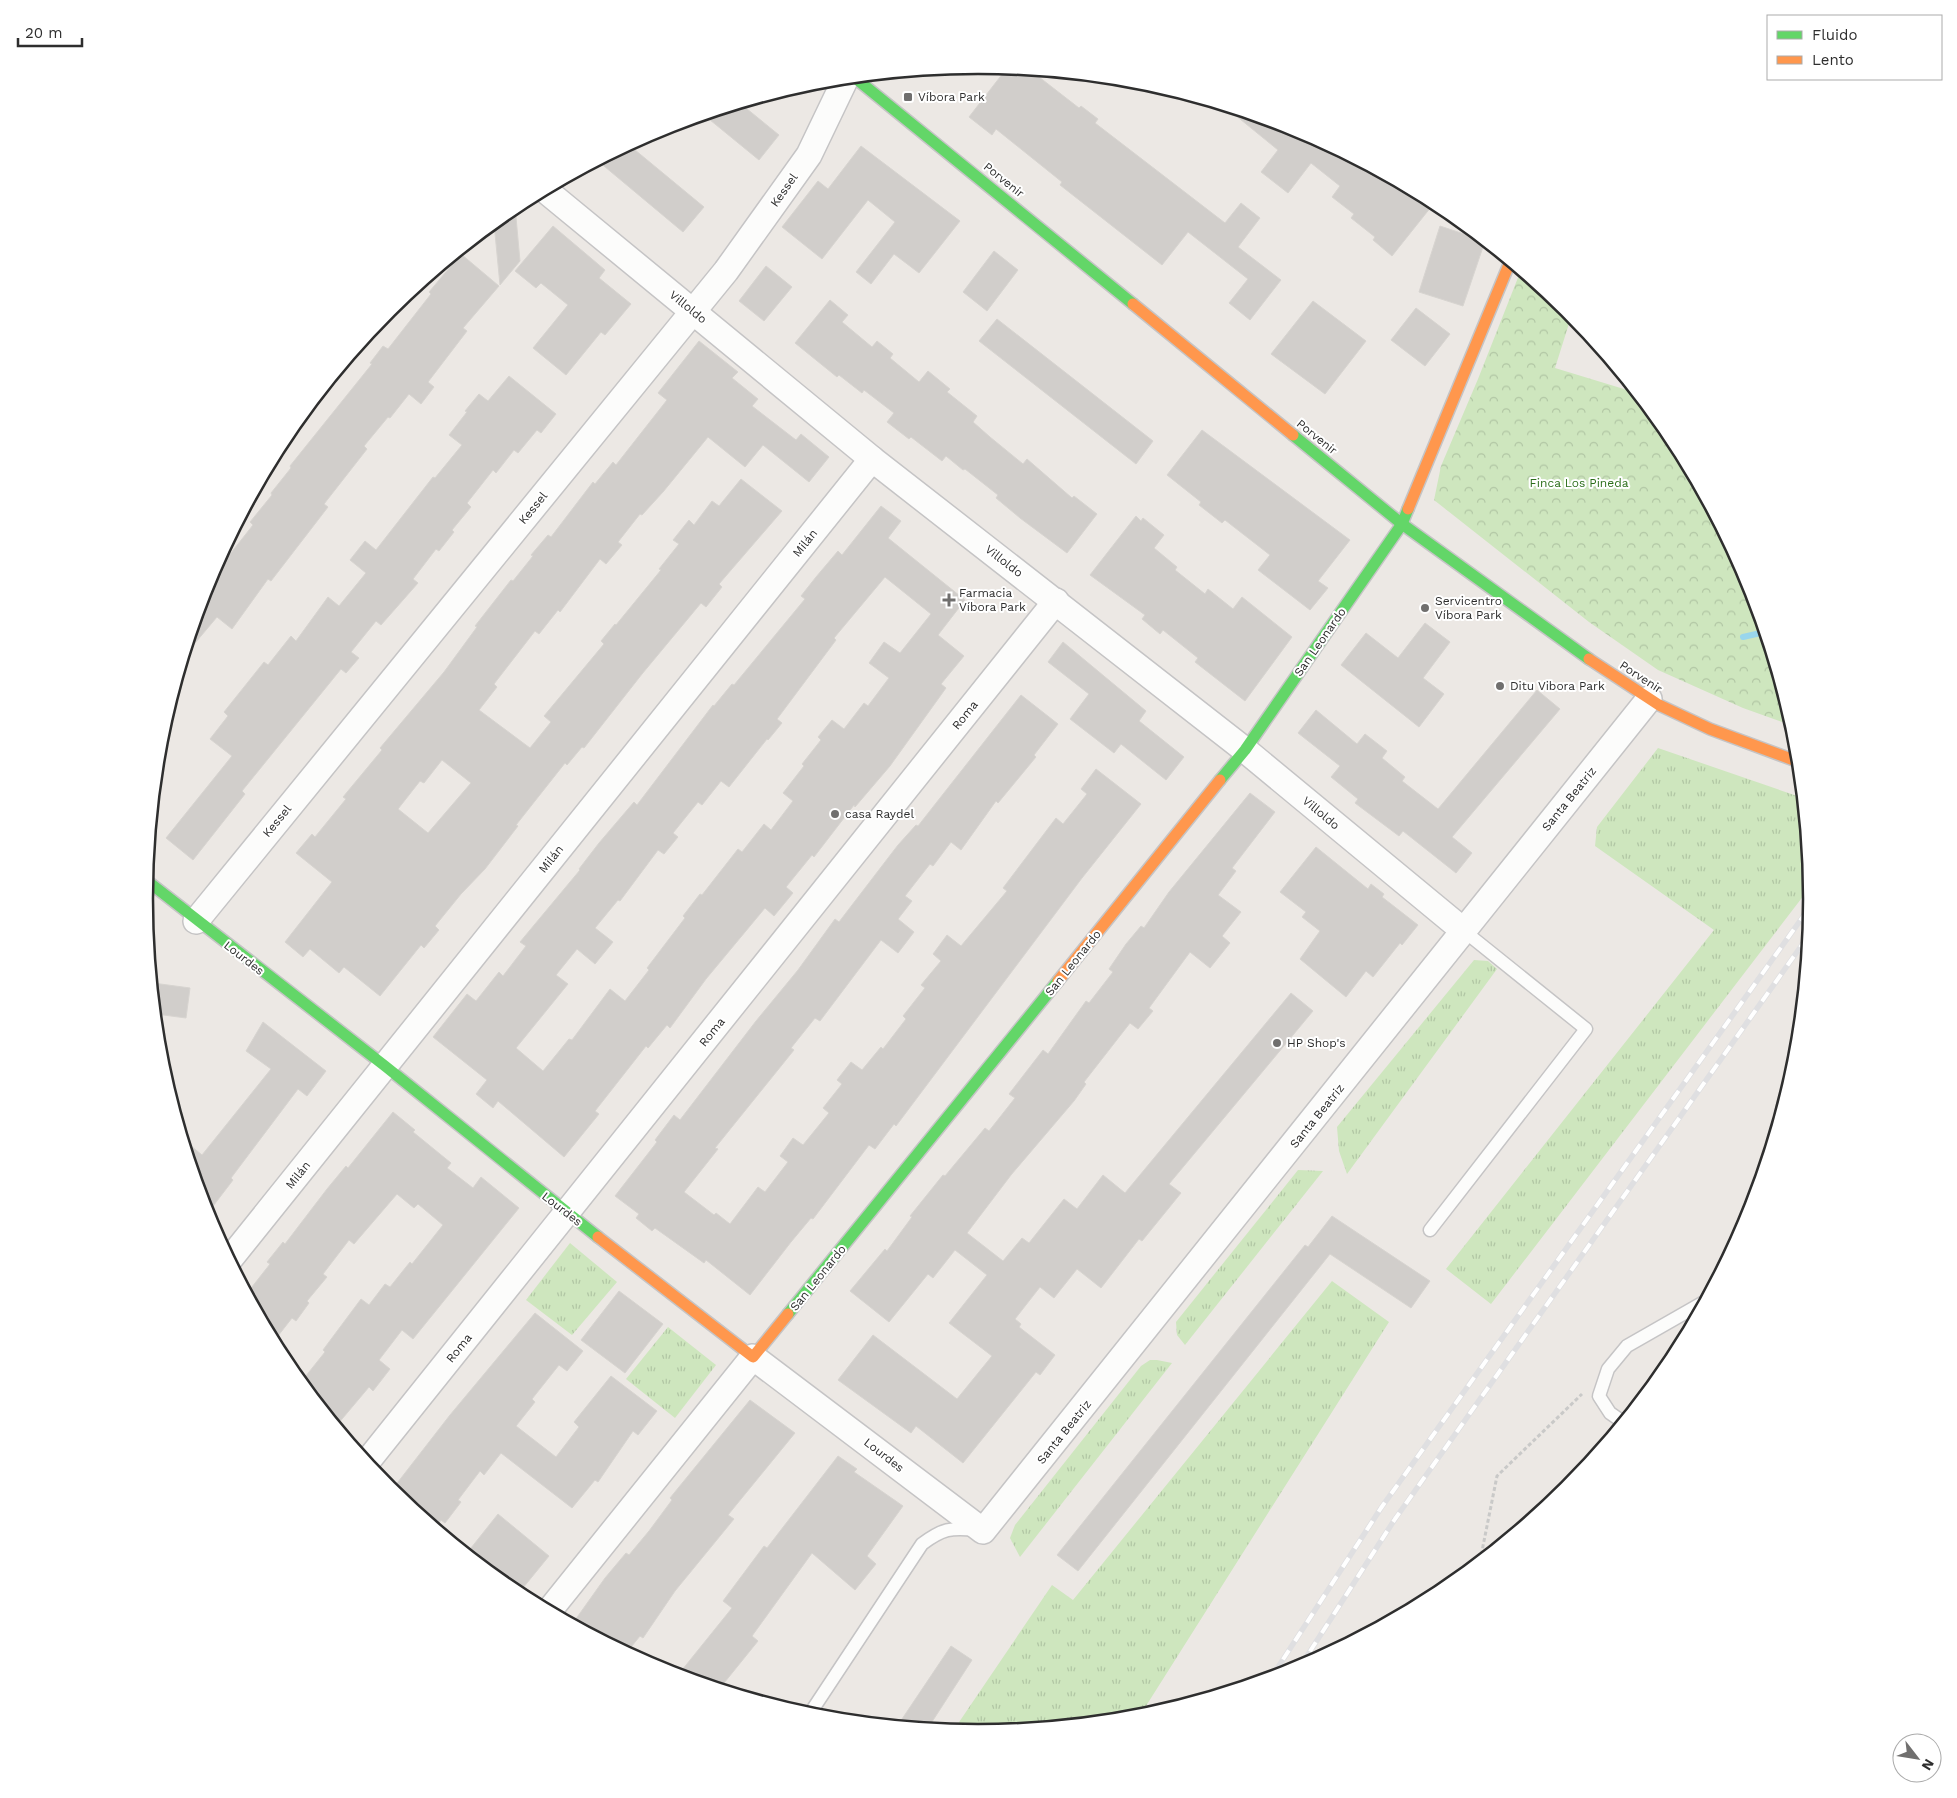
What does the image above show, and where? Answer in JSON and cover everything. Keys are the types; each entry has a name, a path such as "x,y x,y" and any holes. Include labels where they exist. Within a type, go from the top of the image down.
{"street":[{"name":"Porvenir","path":"861,83 1402,524 1610,674 1658,705 1710,729 1792,759"},
{"name":"Kessel","path":"196,921 694,311 756,230 809,155 842,86"},
{"name":"Villoldo","path":"550,194 872,459 1245,750 1464,931"},
{"name":"San Leonardo","path":"553,1606 1245,750 1402,524 1508,267"},
{"name":"Milán","path":"234,1254 872,459"},
{"name":"Roma","path":"370,1456 1056,601"},
{"name":"Santa Beatriz","path":"983,1531 1649,699"},
{"name":"Lourdes","path":"153,886 385,1066 567,1213 983,1531"}],"lane":[{"path":"1430,1230 1586,1029 1464,931"},
{"path":"1619,1419 1610,1413 1599,1396 1608,1369 1627,1346 1696,1307"},
{"path":"814,1707 922,1544 939,1532 956,1528 983,1531"}],"path":[{"path":"1481,1554 1497,1476 1608,1369"}],"green space":[{"name":"Finca Los Pineda","path":"1519,276 1569,323 1555,368 1627,390 1665,441 1693,486 1719,534 1741,583 1776,685 1785,723 1743,708 1658,670 1589,622 1434,500 1441,466"},
{"path":"1658,748 1797,796 1804,895 1491,1304 1446,1269 1714,930 1595,846 1597,827"},
{"path":"1474,960 1488,961 1497,969 1347,1174 1339,1151 1337,1127"},
{"path":"1298,1170 1323,1171 1185,1345 1177,1335 1176,1322"},
{"path":"570,1243 617,1282 572,1335 526,1300"},
{"path":"1332,1281 1389,1322 1146,1706 1086,1717 1032,1722 958,1723 1052,1585 1073,1600"},
{"path":"668,1327 716,1365 675,1418 626,1379"},
{"path":"1150,1360 1172,1363 1020,1557 1010,1538 1015,1525 1141,1366"}],"building":[{"path":"1002,75 1039,77 1079,108 1081,106 1098,119 1095,123 1225,223 1241,203 1260,218 1238,247 1281,280 1250,320 1229,303 1248,279 1188,232 1162,265 1060,185 1062,182 996,129 992,135 969,117"},
{"path":"746,108 779,135 759,160 709,119"},
{"path":"1236,115 1294,137 1343,159 1391,184 1430,208 1392,256 1373,240 1375,237 1351,218 1354,214 1332,197 1340,186 1311,163 1288,193 1261,172 1278,150"},
{"path":"861,146 960,221 919,273 894,254 871,284 856,272 895,222 868,200 822,259 782,227 818,181 828,189"},
{"path":"635,150 704,207 683,232 603,165"},
{"path":"516,216 520,261 500,285 495,231"},
{"path":"553,226 605,270 599,278 631,304 605,335 601,332 566,375 533,348 568,305 541,283 536,288 515,271"},
{"path":"1440,226 1469,236 1483,246 1463,306 1419,292"},
{"path":"994,251 1018,270 987,311 963,292"},
{"path":"462,255 499,286 463,328 467,331 428,382 434,387 421,404 409,394 390,418 388,417 364,446 367,449 324,504 328,507 271,581 268,579 232,629 217,617 194,645 228,557 253,525 250,522 272,495 271,493 291,468 290,466 372,364 370,363 383,346 388,349 431,294 429,292 454,262"},
{"path":"766,266 792,287 764,321 739,301"},
{"path":"830,300 848,315 842,322 872,347 877,341 893,354 890,358 919,382 928,371 950,389 947,392 977,416 973,422 990,437 1023,464 1027,459 1072,498 1074,496 1097,514 1067,553 1020,518 996,498 998,495 965,469 963,470 946,456 942,461 911,437 909,439 887,422 894,413 864,390 862,393 839,375 837,377 795,343"},
{"path":"1313,301 1366,341 1325,394 1271,354"},
{"path":"1416,308 1450,334 1425,366 1391,340"},
{"path":"997,319 1153,441 1136,464 979,341"},
{"path":"699,341 738,372 732,378 758,399 752,406 796,440 801,434 829,457 809,482 763,445 745,467 708,437 663,492 642,515 640,514 618,542 622,545 606,564 600,559 560,612 558,610 539,634 535,631 494,684 497,687 479,710 530,748 551,722 544,716 604,644 601,641 661,570 659,569 679,544 673,540 689,520 694,525 712,501 719,506 741,479 782,511 719,584 722,587 706,607 701,603 584,748 582,747 567,765 565,763 516,825 518,826 485,869 461,894 435,926 439,930 424,948 421,945 380,996 344,967 339,973 310,949 303,957 285,942 332,882 296,853 312,834 315,837 346,799 343,797 382,750 380,748 444,672 477,627 475,626 511,580 513,581 533,556 531,555 548,535 551,537 593,482 595,484 613,462 616,465 667,400 658,393","holes":["442,760 471,783 428,833 398,809 420,781 424,783"]},
{"path":"509,376 556,414 541,433 537,430 518,453 514,450 496,473 493,470 467,503 471,507 452,530 454,532 439,551 436,549 413,579 418,583 381,625 376,621 351,652 359,658 346,673 341,669 242,791 245,794 193,860 166,838 232,756 210,739 228,716 224,712 264,662 268,665 291,636 296,641 328,597 339,606 366,573 350,560 365,541 376,550 433,477 435,478 462,445 449,435 467,412 465,411 479,394 488,401"},
{"path":"1202,430 1350,540 1318,581 1328,588 1310,610 1258,570 1270,555 1225,520 1222,523 1199,505 1201,502 1167,475"},
{"path":"881,506 901,521 888,538 965,600 938,635 964,656 941,684 946,688 890,766 855,807 854,805 814,857 812,855 786,887 793,893 774,916 765,908 706,979 670,1028 667,1025 648,1048 646,1046 595,1111 599,1114 564,1157 498,1101 493,1108 476,1094 487,1080 433,1037 467,994 476,1001 499,972 503,976 526,946 520,942 580,870 599,843 634,802 637,805 713,705 732,684 734,685 805,599 801,596 816,577 838,551 842,555","holes":["885,577 931,614 900,653 884,642 869,663 889,678 868,706 864,703 844,729 832,720 818,737 821,740 783,793 793,801 771,830 764,824 742,852 738,849 702,895 700,894 683,916 685,918 647,968 649,970 625,1001 610,989 572,1040 569,1039 543,1071 516,1048 568,984 556,975 577,949 595,964 613,942 595,928 618,900 620,901 658,850 664,854 678,837 673,833 698,802 702,805 721,781 729,787 768,740 782,723 777,719 836,640 834,638"]},
{"path":"1136,516 1141,521 1143,518 1164,535 1154,548 1177,567 1175,570 1205,594 1208,589 1233,609 1242,597 1292,637 1245,701 1195,662 1198,658 1163,630 1160,634 1142,619 1145,615 1090,575"},
{"path":"1425,623 1450,642 1423,678 1444,694 1419,727 1341,665 1366,633 1398,658"},
{"path":"1063,642 1146,711 1139,721 1184,757 1166,780 1121,744 1114,753 1070,719 1089,694 1048,662"},
{"path":"1537,690 1560,709 1452,837 1472,853 1456,873 1403,831 1399,836 1355,803 1358,799 1331,777 1340,766 1298,733 1316,710 1357,744 1365,734 1387,751 1382,758 1405,777 1402,781 1438,809"},
{"path":"1021,695 1058,724 1034,755 1036,757 998,803 996,801 961,850 951,842 933,866 930,864 905,896 912,901 898,919 914,932 898,953 881,940 820,1021 815,1018 791,1048 794,1050 715,1148 718,1149 684,1192 714,1215 716,1213 730,1224 758,1187 765,1192 788,1162 780,1156 793,1138 803,1145 829,1113 823,1108 842,1084 837,1080 851,1062 862,1070 881,1047 883,1049 906,1019 903,1016 925,988 921,985 941,961 933,954 947,935 961,946 1007,891 1003,888 1056,818 1063,824 1087,794 1081,789 1096,769 1141,804 1082,878 896,1126 894,1124 875,1149 869,1145 813,1219 811,1218 791,1242 750,1295 706,1260 704,1263 655,1228 652,1231 636,1218 639,1214 615,1196 657,1142 655,1140 674,1115 680,1120 798,970 835,919 839,922 898,845 916,825 918,826"},
{"path":"1250,793 1275,812 1232,868 1236,871 1218,895 1241,912 1222,936 1230,943 1210,968 1190,952 1149,1008 1153,1011 1138,1029 1130,1023 1084,1082 1086,1084 1074,1101 1011,1175 967,1233 1003,1261 1022,1238 1029,1243 1064,1199 1077,1209 1103,1175 1125,1193 1291,993 1313,1011 1169,1184 1181,1193 1142,1241 1139,1239 1101,1288 1077,1269 1054,1298 1040,1287 1015,1319 1021,1324 1019,1327 1055,1355 1040,1375 1036,1372 963,1463 916,1426 911,1433 838,1380 873,1335 957,1399 992,1356 949,1323 987,1275 955,1250 933,1278 928,1274 889,1322 850,1291 885,1249 887,1251 912,1217 910,1216 943,1175 945,1176 985,1128 989,1131 1015,1098 1009,1094 1043,1050 1048,1054 1086,1001 1089,1003 1113,972 1109,969 1126,944 1141,926 1144,928 1169,892"},
{"path":"1316,847 1368,889 1371,884 1384,894 1382,897 1418,925 1402,945 1400,943 1373,977 1366,971 1346,997 1300,959 1320,931 1302,917 1306,912 1280,892"},
{"path":"158,984 190,988 186,1018 161,1015"},
{"path":"263,1022 326,1071 307,1096 298,1089 231,1178 233,1180 213,1206 191,1146 202,1155 271,1069 246,1051"},
{"path":"393,1112 415,1130 413,1132 451,1163 447,1168 473,1188 481,1177 519,1208 413,1339 402,1330 379,1360 390,1369 373,1391 369,1387 340,1421 306,1376 325,1352 323,1350 361,1299 369,1305 385,1284 390,1287 410,1262 412,1264 443,1225 418,1204 414,1208 397,1194 354,1244 349,1240 323,1274 327,1277 307,1301 309,1303 296,1321 292,1318 278,1335 251,1288 270,1264 267,1262 283,1242 285,1244 346,1166 348,1168"},
{"path":"1332,1216 1430,1281 1411,1308 1330,1254 1078,1571 1057,1555 1305,1245 1308,1247"},
{"path":"619,1291 663,1324 625,1373 581,1340"},
{"path":"535,1313 583,1351 567,1371 559,1365 532,1399 535,1402 516,1426 556,1457 579,1427 574,1422 611,1376 657,1411 638,1435 633,1431 598,1482 595,1480 572,1508 501,1453 484,1475 480,1471 458,1500 461,1502 445,1523 441,1520 439,1523 396,1484 450,1415"},
{"path":"750,1400 795,1433 728,1515 734,1519 675,1591 643,1638 640,1636 631,1647 576,1619 605,1578 626,1553 629,1555 649,1531 672,1500 670,1498"},
{"path":"838,1456 857,1469 854,1472 903,1506 867,1556 876,1564 855,1590 812,1553 752,1636 758,1641 724,1683 683,1669 732,1608 723,1601 764,1546 767,1548"},
{"path":"498,1514 549,1556 524,1587 470,1549"},
{"path":"951,1646 972,1660 932,1722 901,1720"}],"waterway":[{"path":"1743,637 1760,633"}],"railway":[{"path":"1278,1667 1381,1508 1803,916"},
{"path":"1308,1655 1395,1519 1802,944"}],"traffic: fast":[{"path":"861,83 1133,304"},
{"path":"1293,435 1402,524 1589,659"},
{"path":"1220,780 1245,750 1402,524 1408,509"},
{"path":"153,886 385,1066 598,1237"},
{"path":"788,1314 1058,981"}],"traffic: slow":[{"path":"1408,509 1508,267"},
{"path":"1133,304 1293,435"},
{"path":"1589,659 1659,705 1710,729 1792,759"},
{"path":"1058,981 1220,780"},
{"path":"598,1237 753,1357 788,1314"}],"place":[{"name":"Víbora Park","path":"908,97"},
{"name":"Farmacia Víbora Park","path":"949,600"},
{"name":"Servicentro Víbora Park","path":"1425,608"},
{"name":"Ditu Vibora Park","path":"1500,686"},
{"name":"casa Raydel","path":"835,814"},
{"name":"HP Shop's","path":"1277,1043"}]}
